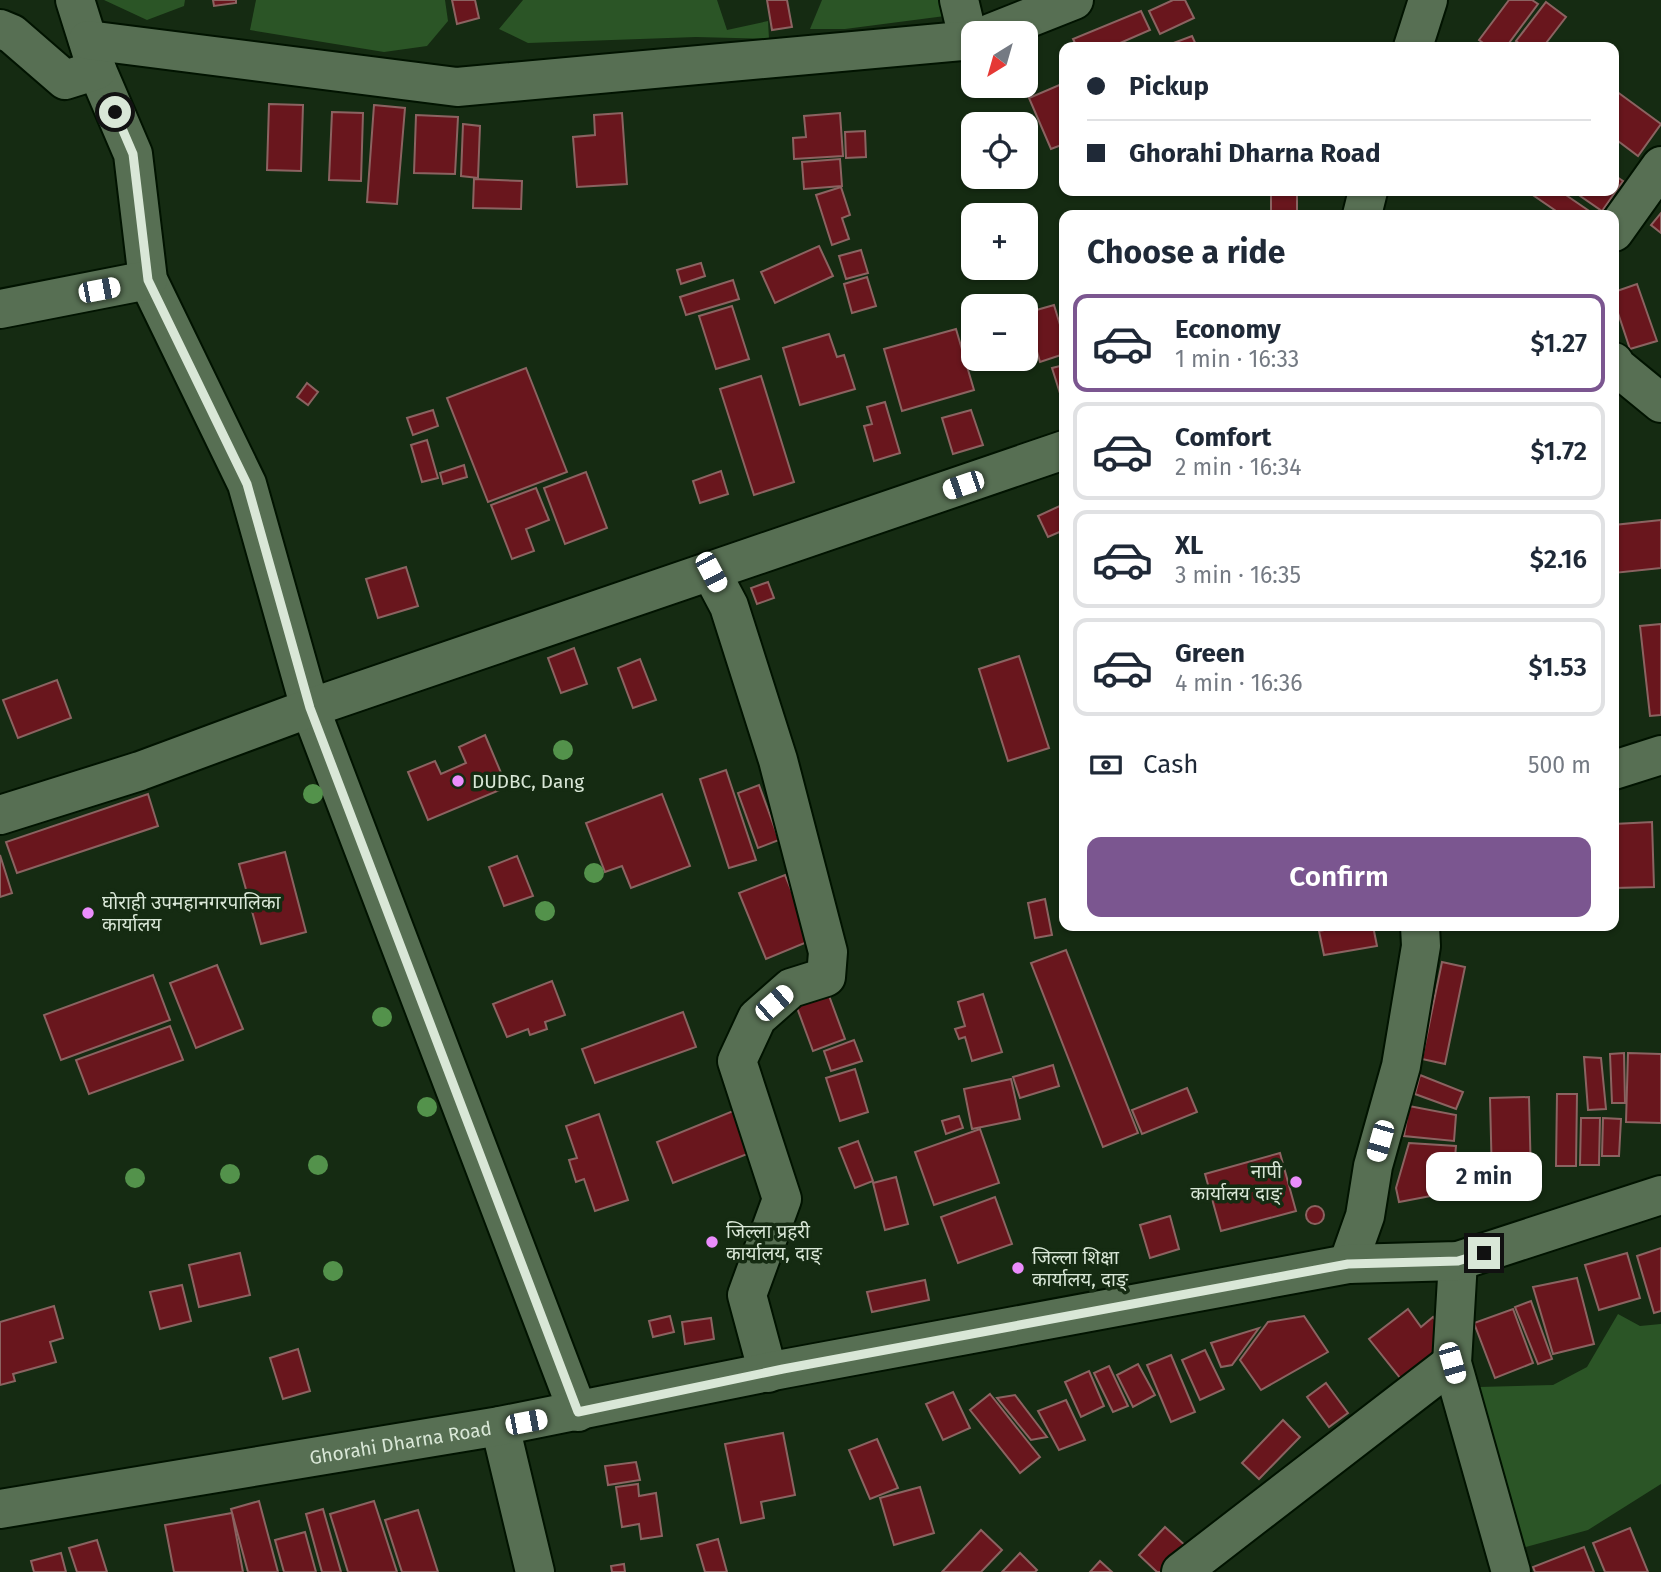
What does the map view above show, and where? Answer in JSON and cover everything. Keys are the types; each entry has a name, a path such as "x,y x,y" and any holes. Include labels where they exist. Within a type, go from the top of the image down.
{"street":[{"path":"75,0 92,55 133,154 148,280 247,484 310,708 578,1412"},
{"path":"959,0 969,21"},
{"path":"1022,21 1074,0"},
{"path":"1415,42 1428,0"},
{"path":"0,29 12,34 65,79 92,55 457,87 961,41"},
{"path":"1619,225 1661,166"},
{"path":"0,309 148,280"},
{"path":"1619,370 1661,403"},
{"path":"0,815 140,771 310,708 1059,452"},
{"path":"711,572 729,606 778,760 828,952 826,977 791,988 757,1018 737,1061 782,1199 747,1295 768,1373"},
{"path":"1619,768 1661,755"},
{"path":"1348,1264 1366,1216 1373,1166 1401,1066 1421,946 1420,931"},
{"name":"Ghorahi Dharna Road","path":"0,1508 578,1412 768,1373 1348,1264 1458,1261 1661,1195"},
{"path":"1458,1261 1452,1363 1511,1572"},
{"path":"1181,1572 1452,1363"},
{"path":"500,1426 535,1572"}],"green space":[{"path":"104,0 185,0 184,6 147,20"},
{"path":"256,0 445,0 448,21 427,46 384,52 250,30"},
{"path":"523,0 717,0 727,30 768,21 769,39 696,37 528,43 499,29"},
{"path":"822,0 943,0 945,16 845,29 810,29"},
{"path":"1618,1314 1640,1326 1661,1324 1661,1484 1588,1530 1522,1548 1479,1387 1553,1385 1587,1367"}],"building":[{"path":"213,0 236,0 236,3 214,6"},
{"path":"452,0 475,0 479,18 457,24"},
{"path":"767,0 787,0 792,27 772,30"},
{"path":"1173,0 1185,0 1194,18 1160,34 1149,11"},
{"path":"1509,0 1532,0 1538,4 1510,42 1479,40"},
{"path":"1546,2 1566,17 1547,42 1516,41"},
{"path":"1141,11 1150,30 1122,42 1074,42 1073,39"},
{"path":"1192,36 1195,42 1176,42"},
{"path":"1059,85 1059,146 1051,149 1038,119 1038,112 1035,112 1029,98 1038,98 1038,94"},
{"path":"1619,93 1661,124 1638,156 1619,142"},
{"path":"269,104 303,105 301,171 267,170"},
{"path":"374,105 405,108 397,204 367,202"},
{"path":"332,112 363,113 361,181 329,180"},
{"path":"622,113 627,184 577,187 573,137 595,135 594,115"},
{"path":"840,113 843,156 794,159 793,138 806,137 804,116"},
{"path":"416,115 458,117 455,174 414,173"},
{"path":"463,124 480,126 478,178 461,176"},
{"path":"865,131 866,157 846,158 845,132"},
{"path":"840,159 842,186 804,189 802,162"},
{"path":"474,179 522,181 521,209 473,208"},
{"path":"841,187 850,215 842,218 849,239 832,245 816,195"},
{"path":"1271,196 1297,196 1297,210 1271,210"},
{"path":"1534,196 1567,196 1588,210 1555,210"},
{"path":"1580,196 1612,196 1601,210"},
{"path":"1661,213 1661,233 1651,225"},
{"path":"819,246 833,276 775,303 761,272"},
{"path":"861,250 868,273 846,279 839,256"},
{"path":"701,263 705,276 681,284 677,270"},
{"path":"867,277 876,306 852,313 844,284"},
{"path":"733,280 739,299 686,315 680,297"},
{"path":"1637,284 1657,341 1630,349 1619,316 1619,290"},
{"path":"1054,305 1059,322 1059,356 1040,362 1038,310"},
{"path":"732,306 749,359 716,369 699,316"},
{"path":"956,329 961,346 961,371 968,371 974,390 902,411 884,349"},
{"path":"829,334 837,357 844,355 855,389 800,405 783,348"},
{"path":"1059,366 1059,390 1052,368"},
{"path":"526,368 567,472 488,502 447,398"},
{"path":"761,376 794,482 754,495 720,389"},
{"path":"307,383 318,392 308,405 297,397"},
{"path":"885,402 900,453 874,461 864,426 872,424 867,407"},
{"path":"433,410 438,426 413,435 407,418"},
{"path":"971,410 983,445 953,454 942,418"},
{"path":"427,440 438,478 422,482 411,445"},
{"path":"464,465 467,477 443,484 440,473"},
{"path":"721,471 728,494 700,503 693,481"},
{"path":"586,472 607,528 565,544 544,488"},
{"path":"536,488 549,520 526,529 534,551 512,559 491,505"},
{"path":"1059,506 1059,532 1048,537 1038,516"},
{"path":"1661,520 1661,568 1619,572 1619,524"},
{"path":"406,567 418,606 378,618 366,579"},
{"path":"768,582 774,598 757,604 751,588"},
{"path":"1661,624 1661,715 1650,716 1640,626"},
{"path":"574,648 587,684 561,693 548,658"},
{"path":"1019,656 1049,748 1008,761 979,669"},
{"path":"640,659 656,700 633,708 618,668"},
{"path":"57,680 71,718 18,738 3,700"},
{"name":"DUDBC, Dang","path":"485,735 507,787 428,820 408,772 435,761 441,774 466,763 459,747"},
{"path":"726,770 756,860 729,868 700,779"},
{"path":"759,785 779,840 758,848 738,793"},
{"path":"148,794 158,826 17,873 6,842"},
{"path":"662,794 690,866 631,888 622,866 605,872 586,823"},
{"path":"1652,822 1654,887 1619,888 1619,824"},
{"path":"285,852 306,932 261,944 239,864"},
{"path":"0,855 12,893 0,897"},
{"path":"517,856 533,896 504,906 489,867"},
{"path":"785,875 812,940 766,959 739,893"},
{"path":"1045,899 1052,935 1035,938 1028,903"},
{"path":"1319,931 1374,931 1377,946 1324,955"},
{"path":"1066,950 1138,1133 1103,1147 1031,963"},
{"path":"1442,962 1465,967 1445,1064 1422,1059"},
{"path":"217,965 243,1029 196,1048 170,983"},
{"path":"153,975 170,1020 61,1060 44,1015"},
{"path":"552,981 565,1015 545,1022 547,1029 530,1035 528,1029 507,1037 493,1004"},
{"path":"828,993 845,1039 813,1051 796,1005"},
{"path":"983,994 1002,1052 972,1061 965,1037 959,1039 955,1029 965,1026 958,1002"},
{"path":"683,1012 696,1047 595,1083 582,1049"},
{"path":"170,1026 183,1060 89,1094 76,1060"},
{"path":"854,1040 862,1061 831,1071 824,1051"},
{"path":"1624,1053 1625,1103 1612,1103 1610,1054"},
{"path":"1628,1053 1661,1054 1661,1123 1626,1122"},
{"path":"1584,1057 1601,1058 1606,1109 1588,1110"},
{"path":"1053,1065 1059,1086 1020,1098 1013,1077"},
{"path":"855,1069 868,1112 840,1121 826,1078"},
{"path":"1420,1075 1463,1092 1456,1109 1415,1094"},
{"path":"1011,1079 1020,1119 972,1129 964,1089"},
{"path":"1187,1088 1197,1112 1142,1134 1132,1110"},
{"path":"1557,1094 1577,1094 1576,1166 1556,1166"},
{"path":"1529,1097 1531,1177 1492,1178 1490,1098"},
{"path":"1409,1106 1456,1115 1454,1141 1404,1136"},
{"path":"738,1109 755,1151 673,1183 657,1142"},
{"path":"599,1114 628,1200 595,1211 584,1179 576,1182 569,1160 577,1158 566,1126"},
{"path":"959,1116 963,1128 946,1134 942,1121"},
{"path":"1581,1118 1600,1118 1599,1165 1580,1165"},
{"path":"1603,1118 1621,1119 1619,1156 1602,1156"},
{"path":"980,1129 999,1183 934,1205 915,1152"},
{"path":"858,1141 873,1181 855,1188 839,1148"},
{"path":"1409,1143 1456,1146 1452,1192 1399,1202 1396,1188"},
{"path":"1280,1153 1296,1211 1221,1231 1205,1174"},
{"path":"896,1177 908,1224 885,1230 873,1183"},
{"path":"995,1197 1012,1244 958,1263 941,1217"},
{"path":"1311,1206 1319,1206 1324,1215 1322,1222 1311,1224 1306,1219 1306,1211"},
{"path":"1170,1216 1179,1249 1150,1258 1140,1225"},
{"path":"1661,1248 1661,1311 1654,1313 1637,1256"},
{"path":"240,1253 250,1295 199,1307 189,1265"},
{"path":"1627,1253 1640,1298 1599,1310 1585,1265"},
{"path":"1577,1278 1594,1344 1553,1354 1533,1287"},
{"path":"925,1280 929,1300 872,1312 867,1292"},
{"path":"182,1285 191,1321 160,1329 150,1292"},
{"path":"1531,1301 1552,1359 1538,1364 1515,1307"},
{"path":"54,1306 63,1338 50,1342 56,1362 13,1374 15,1381 0,1385 0,1322"},
{"path":"1408,1309 1421,1327 1433,1317 1451,1341 1401,1379 1369,1339"},
{"path":"1513,1309 1533,1363 1495,1378 1474,1323"},
{"path":"670,1316 674,1332 653,1337 649,1321"},
{"path":"1304,1316 1328,1352 1261,1390 1240,1360 1268,1322"},
{"path":"711,1318 714,1339 685,1344 682,1322"},
{"path":"1259,1328 1232,1365 1221,1367 1211,1343"},
{"path":"298,1349 310,1391 283,1399 270,1358"},
{"path":"1205,1350 1224,1389 1200,1400 1182,1360"},
{"path":"1171,1355 1195,1412 1171,1422 1147,1365"},
{"path":"1138,1364 1155,1395 1133,1407 1117,1375"},
{"path":"1109,1366 1128,1406 1113,1412 1094,1373"},
{"path":"1089,1371 1104,1406 1081,1417 1065,1382"},
{"path":"1326,1383 1348,1413 1329,1427 1307,1397"},
{"path":"953,1392 970,1428 943,1440 926,1404"},
{"path":"990,1394 1040,1457 1020,1473 970,1410"},
{"path":"1015,1395 1047,1437 1031,1440 997,1398"},
{"path":"1066,1400 1085,1440 1059,1450 1038,1411"},
{"path":"1283,1420 1300,1437 1259,1479 1242,1463"},
{"path":"783,1433 795,1495 761,1502 764,1518 741,1523 725,1444"},
{"path":"877,1439 898,1488 870,1499 849,1450"},
{"path":"636,1462 640,1480 608,1485 605,1466"},
{"path":"638,1484 639,1496 656,1493 662,1536 641,1539 639,1524 622,1527 616,1487"},
{"path":"920,1487 934,1533 894,1545 880,1498"},
{"path":"259,1501 278,1572 248,1572 231,1509"},
{"path":"374,1501 397,1572 348,1572 330,1514"},
{"path":"323,1509 341,1572 322,1572 306,1514"},
{"path":"418,1510 438,1572 402,1572 385,1520"},
{"path":"232,1513 243,1572 174,1572 165,1525"},
{"path":"1165,1527 1188,1548 1166,1572 1157,1572 1139,1555"},
{"path":"1630,1528 1648,1572 1605,1572 1593,1543"},
{"path":"981,1530 1002,1550 981,1572 942,1572"},
{"path":"305,1532 316,1572 284,1572 275,1540"},
{"path":"718,1539 727,1572 705,1572 697,1545"},
{"path":"97,1540 107,1572 77,1572 69,1548"},
{"path":"1584,1547 1594,1572 1535,1572 1533,1567"},
{"path":"61,1553 66,1572 34,1572 31,1561"},
{"path":"1020,1553 1037,1570 1002,1572"},
{"path":"1100,1561 1112,1572 1090,1572"},
{"path":"624,1564 625,1572 612,1572 611,1566"}],"place":[{"name":"DUDBC, Dang","path":"458,781"},
{"name":"घोराही उपमहानगरपालिका कार्यालय","path":"88,913"},
{"name":"नापी कार्यालय दाङ्","path":"1296,1182"},
{"name":"जिल्ला प्रहरी कार्यालय, दाङ्","path":"712,1242"},
{"name":"जिल्ला शिक्षा कार्यालय, दाङ्","path":"1018,1268"}],"route":[{"path":"115,112 133,154 148,280 247,484 310,708 578,1412 783,1369 1348,1264 1458,1261 1484,1253"}]}
